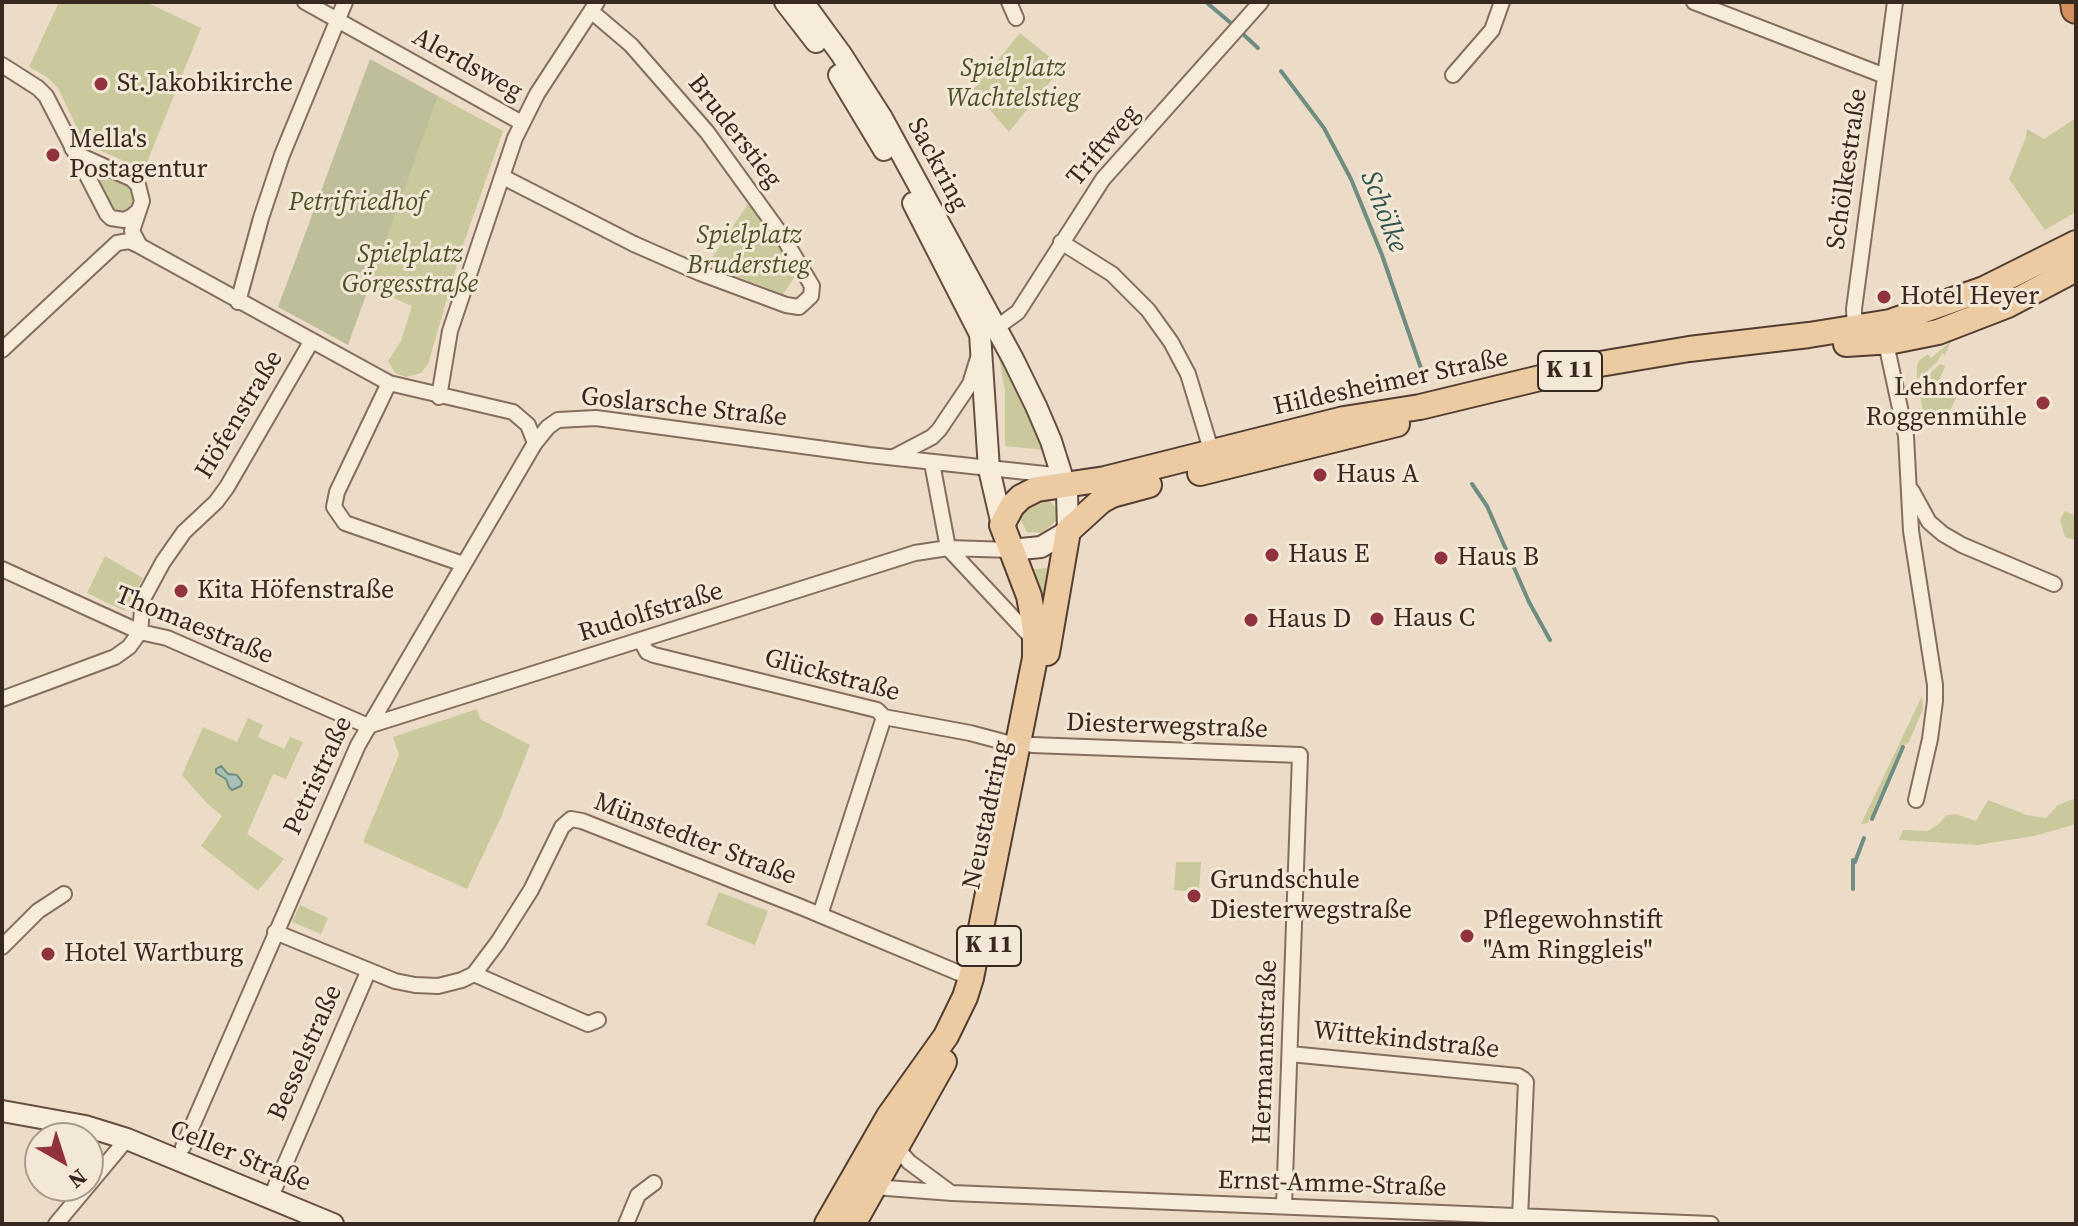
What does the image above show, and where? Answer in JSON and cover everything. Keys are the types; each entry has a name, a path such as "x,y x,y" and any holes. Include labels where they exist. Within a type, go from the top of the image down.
{"highway":[{"path":"2075,2 2076,9"}],"main road":[{"name":"Sackring","path":"785,2 828,60 878,138 988,331 1013,359 1040,414 1066,486"},
{"name":"Sackring","path":"803,2 873,102 988,331"},
{"name":"K 11","path":"1883,333 1984,289 2076,243"},
{"name":"K 11","path":"1883,333 1933,334 2008,305 2076,269"},
{"path":"988,331 989,469 1002,525"},
{"name":"Hildesheimer Straße","path":"1115,484 1212,453 1344,419 1420,407 1620,360 1883,333"},
{"name":"Hildesheimer Straße","path":"1115,484 1620,372 1856,336"},
{"name":"K 11","path":"1043,633 1002,525 1012,506 1037,489 1115,484"},
{"name":"K 11","path":"1011,550 1041,547 1059,539 1115,484"},
{"path":"1066,486 1068,531"},
{"name":"K 11","path":"1043,633 1068,531"},
{"name":"Neustadtring","path":"853,1224 969,1019 979,993 1025,745 1034,666 1043,633"},
{"name":"Neustadtring","path":"827,1224 901,1099 941,1045 961,1007 971,978 1025,745"},
{"name":"Celler Straße","path":"2,1111 85,1126 124,1144 172,1157 333,1224"},
{"path":"2,1123 24,1127"},
{"name":"Celler Straße","path":"104,1142 124,1144"},
{"name":"Celler Straße","path":"172,1157 299,1224"}],"street":[{"name":"Alerdsweg","path":"305,2 522,123"},
{"path":"238,302 282,155 345,2"},
{"path":"1009,2 1016,18"},
{"name":"Triftweg","path":"988,331 1018,312 1103,179 1261,2"},
{"path":"1453,75 1492,30 1502,2"},
{"path":"1694,2 1885,76"},
{"name":"Schölkestraße","path":"1856,336 1855,300 1895,2"},
{"path":"439,397 450,331 522,123 561,55 594,6"},
{"name":"Bruderstieg","path":"503,177 634,244 752,293 799,307 811,296 812,286 783,237 707,132 594,6"},
{"path":"2,65 42,91 95,194 111,218 127,219 138,210"},
{"path":"72,148 84,158 132,179 142,195 132,231 140,246"},
{"path":"2,350 117,243 129,241 389,383 513,412 528,425 535,443"},
{"path":"1061,242 1112,274 1148,310 1171,342 1188,374 1212,453"},
{"path":"894,457 932,437 939,430 973,376 988,331"},
{"path":"1883,333 1906,436 1911,531 1935,701 1916,800"},
{"name":"Höfenstraße","path":"140,632 143,599 163,562 184,532 216,502 227,487 311,342"},
{"path":"389,383 337,492 334,507 345,523 463,564"},
{"name":"Goslarsche Straße","path":"535,443 558,420 596,418 932,463 1054,475 1066,486"},
{"name":"Petristraße","path":"172,1157 368,726 535,443"},
{"path":"932,463 948,548 1043,633"},
{"path":"1910,487 1929,522 1943,534 2054,584"},
{"name":"Rudolfstraße","path":"368,726 915,553 948,548 1011,550"},
{"name":"Thomaestraße","path":"2,569 140,632 180,643 368,726"},
{"path":"2,699 115,657 129,647 140,632"},
{"name":"Glückstraße","path":"641,641 647,652 654,655 877,710 884,717 1025,745"},
{"path":"820,915 884,717"},
{"name":"Diesterwegstraße","path":"1025,745 1300,755"},
{"name":"Hermannstraße","path":"1284,1206 1300,755"},
{"name":"Münstedter Straße","path":"474,974 516,916 562,827 571,819 820,915 971,978"},
{"path":"2,947 38,911 64,894"},
{"path":"275,932 368,972 415,985 449,984 474,974 588,1024 598,1020"},
{"name":"Besselstraße","path":"270,1199 368,972"},
{"name":"Wittekindstraße","path":"1290,1054 1518,1076 1523,1079 1526,1082 1520,1217"},
{"path":"56,1224 124,1144"},
{"path":"896,1147 909,1162 952,1193"},
{"path":"868,1153 863,1170 866,1180 874,1187"},
{"path":"626,1224 638,1195 654,1183"},
{"name":"Ernst-Amme-Straße","path":"874,1187 952,1193 1711,1224"}],"green space":[{"path":"59,2 146,2 201,28 144,170 84,143 58,88 47,77 29,67"},
{"name":"Spielplatz Wachtelstieg","path":"1020,33 1062,67 1009,132 973,90"},
{"name":"Petrifriedhof","path":"370,59 438,96 348,345 278,307"},
{"name":"Spielplatz Görgesstraße","path":"438,96 503,131 462,248 428,364 421,373 406,377 395,373 388,361 401,341 412,306 368,287"},
{"path":"2076,118 2076,212 2045,230 2009,179 2027,129 2044,139"},
{"path":"99,171 129,183 136,197 131,209 115,215 93,176"},
{"name":"Spielplatz Bruderstieg","path":"750,201 797,274 783,294 707,265"},
{"path":"1951,341 1945,355 1942,353 1938,361 1917,380 1920,360 1928,354 1931,358"},
{"path":"1002,355 1045,450 1005,446 1005,391 999,357"},
{"path":"1940,364 1945,366 1937,386 1956,394 1956,398 1945,421 1941,424 1925,423 1918,385"},
{"path":"1047,498 1056,508 1056,521 1042,533 1027,532 1020,519 1023,506"},
{"path":"2065,511 2076,516 2076,540 2065,537 2060,520"},
{"path":"105,556 143,578 124,611 87,593"},
{"path":"1055,567 1045,613 1029,570"},
{"path":"1922,696 1923,709 1909,742 1901,747 1868,823 1861,824"},
{"path":"477,709 480,719 530,745 467,889 363,842 399,755 393,737"},
{"path":"248,718 263,725 258,737 284,749 290,737 303,742 286,779 273,774 247,834 284,859 258,891 201,846 222,816 182,775 203,727 237,742"},
{"path":"2076,798 2076,824 2034,836 1977,845 1899,840 1903,830 1928,831 1946,815 1956,814 1976,821 1988,800 2027,815 2046,818 2058,805"},
{"path":"1176,862 1201,862 1199,892 1174,890"},
{"path":"719,892 768,911 755,945 706,925"},
{"path":"300,905 328,918 321,934 292,922"}],"shaded area":[{"path":"221,766 228,774 237,775 241,786 232,790 229,787 226,779 216,773"}],"waterway":[{"name":"Schölke","path":"1206,2 1232,24"},
{"name":"Schölke","path":"1244,35 1258,48"},
{"name":"Schölke","path":"1281,71 1324,128 1351,179 1382,255 1425,380"},
{"name":"Schölke","path":"1472,484 1487,506 1529,602 1550,640"},
{"path":"1872,819 1903,747"},
{"path":"1855,862 1864,838"},
{"name":"Schölke","path":"1853,860 1853,889"}],"place":[{"name":"St.Jakobikirche","path":"101,84"},
{"name":"Mella's Postagentur","path":"53,155"},
{"name":"Hotel Heyer","path":"1884,297"},
{"name":"Lehndorfer Roggenmühle","path":"2043,403"},
{"name":"Haus A","path":"1320,475"},
{"name":"Haus E","path":"1272,555"},
{"name":"Haus B","path":"1441,558"},
{"name":"Kita Höfenstraße","path":"181,591"},
{"name":"Haus C","path":"1377,619"},
{"name":"Haus D","path":"1251,620"},
{"name":"Grundschule Diesterwegstraße","path":"1194,896"},
{"name":"Pflegewohnstift \"Am Ringgleis\"","path":"1467,936"},
{"name":"Hotel Wartburg","path":"48,954"}]}
